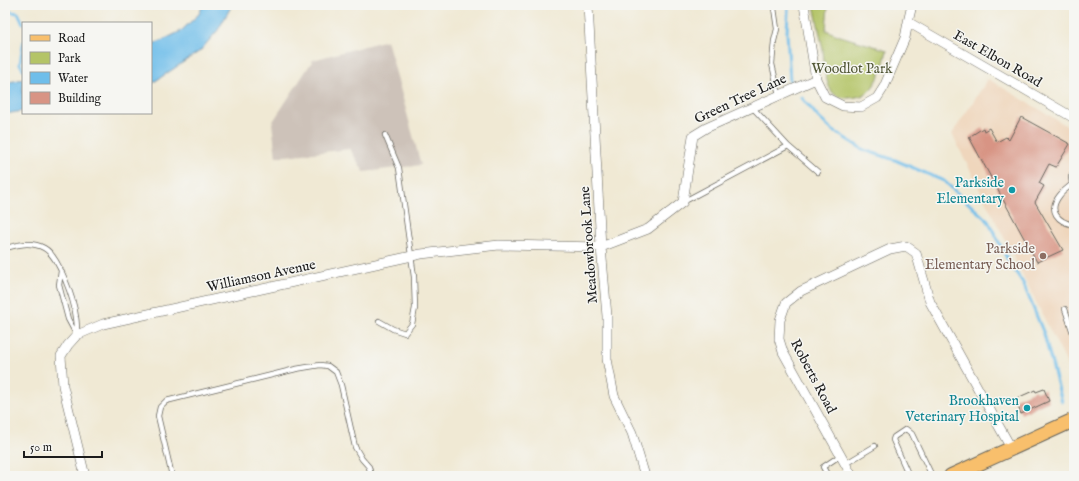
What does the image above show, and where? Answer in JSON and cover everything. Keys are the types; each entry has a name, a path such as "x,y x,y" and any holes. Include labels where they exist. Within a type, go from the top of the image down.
{"main road":[{"path":"951,476 969,471 1011,448 1074,421"}],"street":[{"name":"Meadowbrook Lane","path":"588,5 601,247 607,316 607,359 614,396 632,433 645,476"},
{"path":"804,5 816,79 825,97 844,106 861,107 877,98 884,87 900,53 905,38 912,5"},
{"name":"East Elbon Road","path":"908,22 1074,118"},
{"name":"Green Tree Lane","path":"683,202 692,136 706,128 816,79"},
{"path":"601,247 648,229 683,202"},
{"name":"Williamson Avenue","path":"85,476 62,386 61,356 77,335 103,324 421,254 500,245 601,247"},
{"name":"Roberts Road","path":"852,476 783,352 779,339 780,320 786,303 801,291 890,248 906,246 916,253 930,302 1011,448"}],"lane":[{"path":"709,5 712,5"},
{"path":"772,5 774,8 777,30 774,41 772,64 779,95"},
{"path":"752,107 788,146 818,172"},
{"path":"379,321 404,334 412,324 415,308 414,277 410,257 399,168 385,134"},
{"path":"683,202 788,146"},
{"path":"1074,170 1071,177 1073,185 1059,196 1054,205 1054,210 1061,221 1074,225"},
{"path":"5,248 27,243 45,248 54,256 66,281 76,316 77,335"},
{"path":"61,271 59,285 68,319 77,335"},
{"path":"1065,309 1074,336"},
{"path":"172,476 158,416 160,407 166,402 296,369 320,365 328,366 336,372 341,385 355,447 369,467 371,476"},
{"path":"909,476 893,440 894,437 906,429 912,434 932,476"},
{"path":"846,464 875,446"},
{"path":"828,476 823,466 841,455"}],"shaded area":[{"path":"387,40 421,165 364,172 350,149 276,157 272,123 313,60"},
{"name":"Parkside Elementary School","path":"988,79 1074,130 1074,378 952,134"}],"green space":[{"name":"Woodlot Park","path":"814,5 828,5 826,30 840,36 887,50 879,76 867,93 858,97 844,98 837,96 831,91 826,74"}],"water":[{"path":"203,5 232,5 218,30 200,51 152,83 152,44 159,42 181,31 199,14"},
{"path":"22,79 22,111 5,114 5,83"}],"building":[{"name":"Parkside Elementary","path":"1021,117 1070,144 1056,167 1049,164 1039,183 1044,186 1035,202 1063,250 1037,262 969,137 983,128 984,131 989,128 997,142 1006,137 1009,140"},
{"name":"Brookhaven Veterinary Hospital","path":"1044,389 1049,401 1021,414 1015,399 1035,390 1036,392"}],"waterway":[{"path":"786,5 788,9 787,33 790,81"},
{"path":"5,11 18,13 22,22"},
{"path":"22,49 20,64 22,67"},
{"path":"802,98 819,118 832,130 864,150 895,160 944,181 988,221 1009,262 1023,283 1044,334 1062,402"}],"place":[{"name":"Parkside Elementary","path":"1012,190"},
{"name":"Parkside Elementary School","path":"1043,256"},
{"name":"Brookhaven Veterinary Hospital","path":"1027,408"}]}
